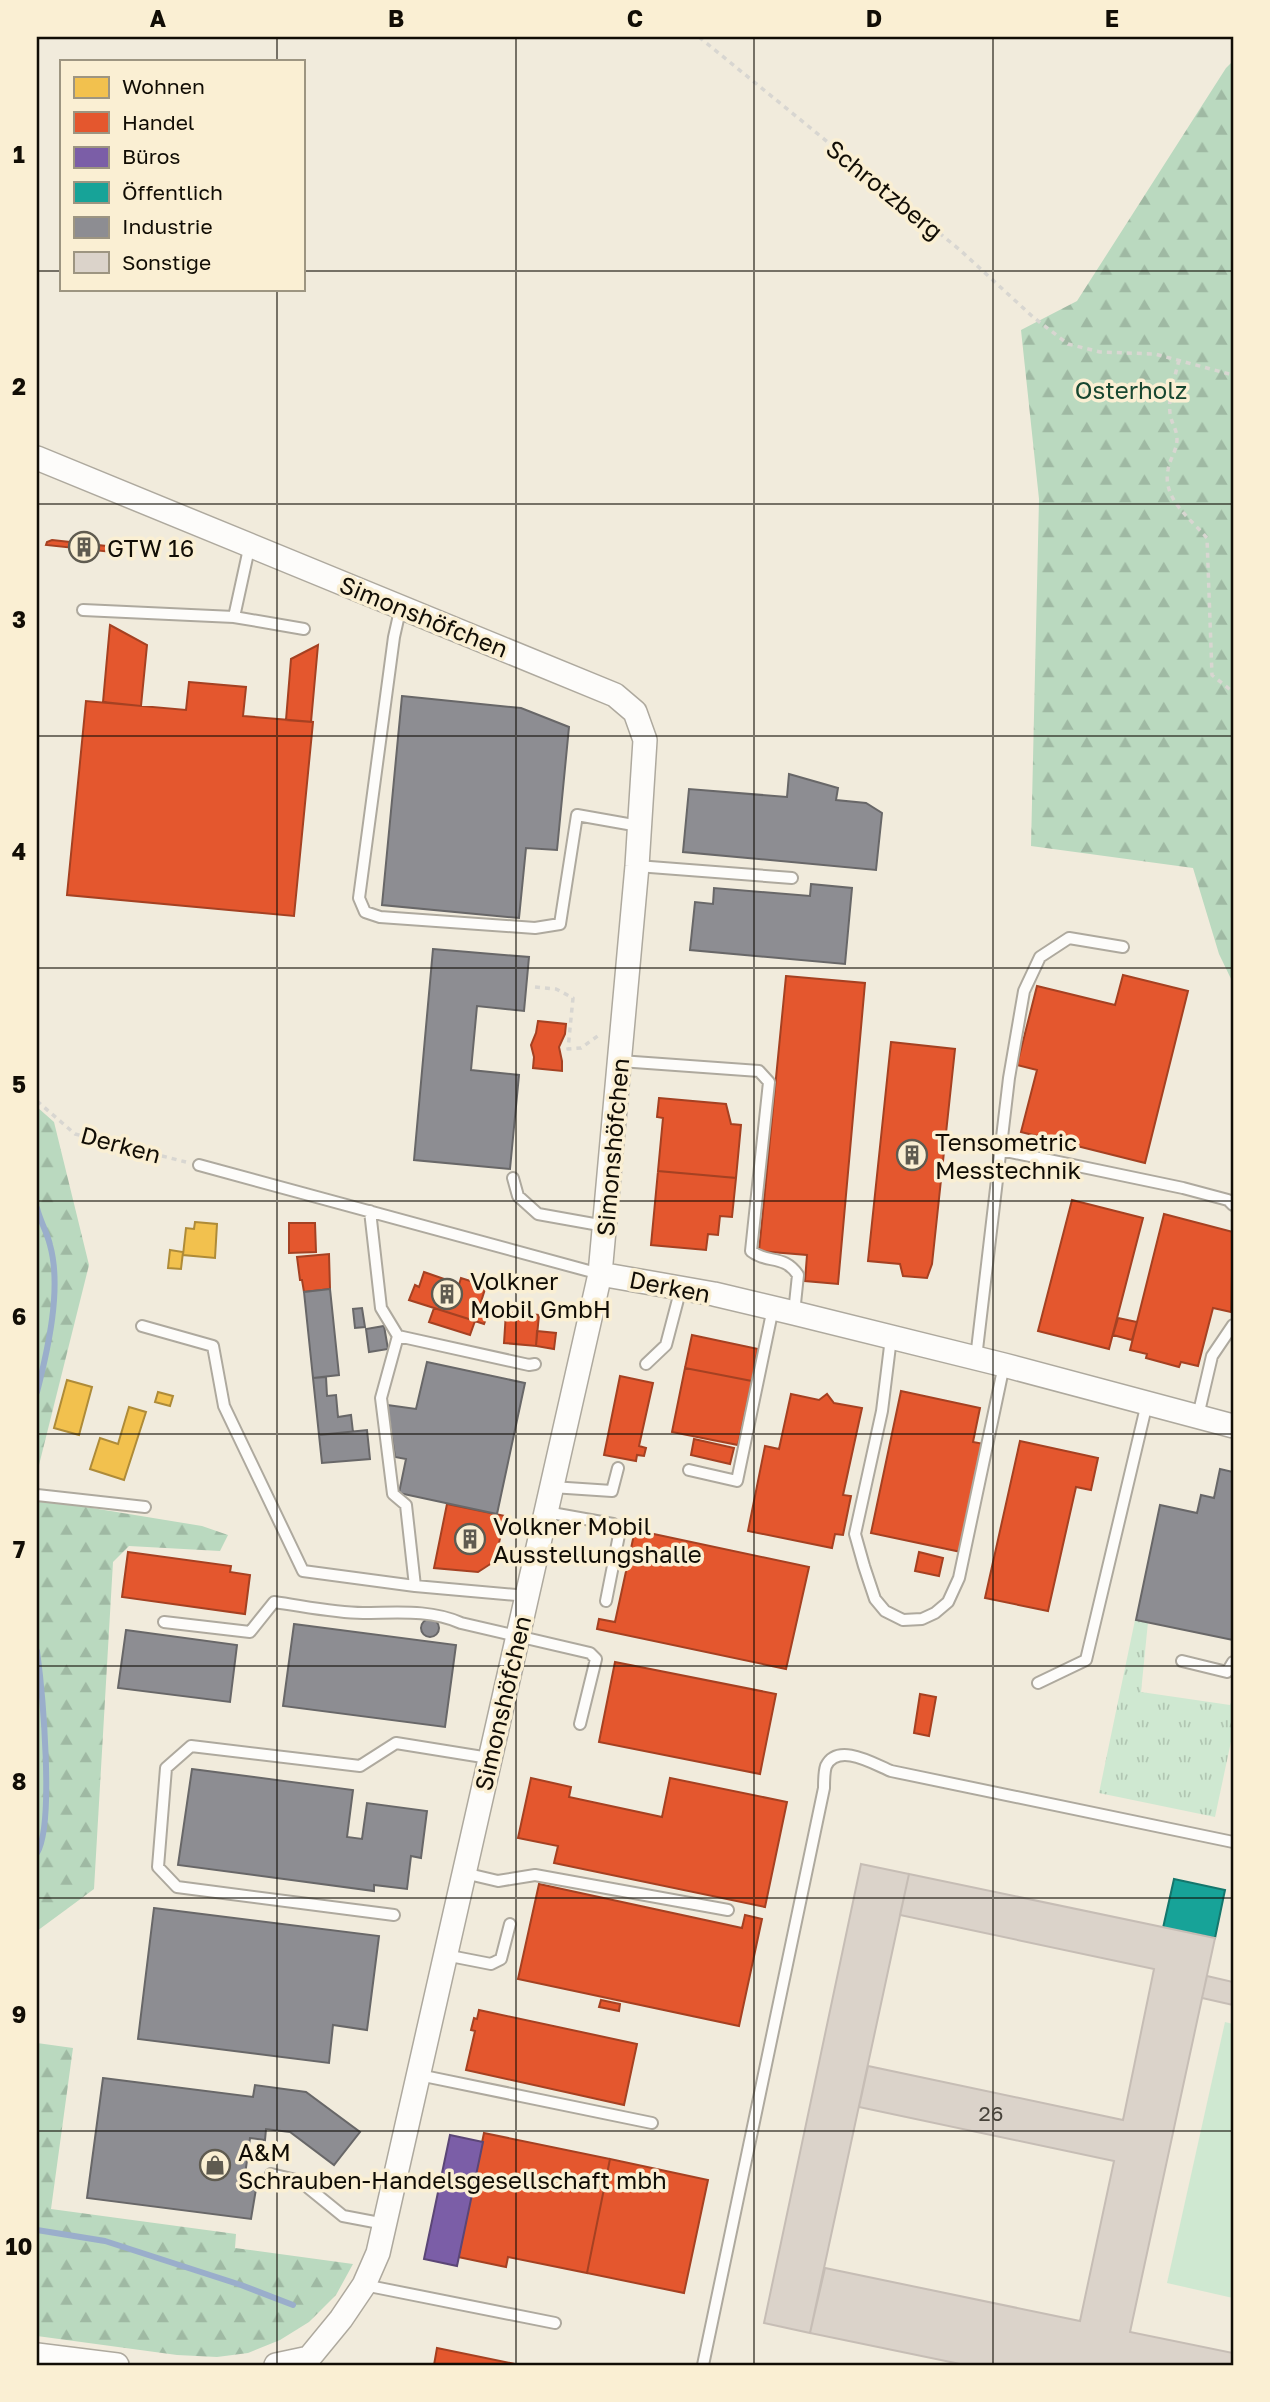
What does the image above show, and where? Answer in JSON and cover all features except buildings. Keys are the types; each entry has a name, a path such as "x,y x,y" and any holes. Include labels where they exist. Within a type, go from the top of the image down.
{"street":[{"name":"Simonshöfchen","path":"37,458 615,695 635,712 645,740 637,866 600,1273 419,2075 378,2253 364,2285 312,2362 276,2365"},
{"name":"Derken","path":"600,1273 784,1311 1004,1365 1233,1426"},
{"path":"37,2355 117,2365"}],"lane":[{"path":"234,617 250,544"},
{"path":"401,606 394,637 359,898 365,912 380,917 535,928 560,924 578,815 639,826"},
{"path":"83,610 234,617 304,629"},
{"path":"637,866 792,878"},
{"path":"976,1358 1009,1078 1024,991 1040,957 1069,937 1124,947"},
{"path":"620,1061 759,1071 769,1082 751,1251 757,1256 785,1262 792,1266 798,1275 784,1311 737,1481 689,1470"},
{"path":"1001,1150 1183,1188 1228,1200 1233,1205"},
{"name":"Derken","path":"200,1165 600,1273"},
{"path":"513,1178 518,1196 538,1214 605,1226"},
{"path":"370,1212 381,1308 398,1336 529,1365 535,1364"},
{"path":"646,1364 666,1345 681,1288"},
{"path":"1198,1416 1212,1356 1233,1325"},
{"path":"142,1326 213,1346 224,1406 303,1571 415,1586 527,1596"},
{"path":"398,1336 381,1398 393,1494 406,1506 415,1586"},
{"path":"891,1338 882,1411 855,1534 875,1599 885,1611 903,1620 922,1619 935,1613 948,1602 960,1578 1004,1365"},
{"path":"1038,1683 1086,1660 1147,1403"},
{"path":"552,1487 612,1492 618,1468"},
{"path":"37,1495 145,1507"},
{"path":"546,1512 612,1524 620,1530 606,1601"},
{"path":"164,1622 250,1632 274,1602 361,1613 386,1611 443,1615 461,1623 590,1653 596,1659 580,1724"},
{"path":"1182,1661 1227,1672 1233,1662"},
{"path":"394,1915 177,1886 158,1867 166,1768 191,1746 360,1766 396,1743 489,1758"},
{"path":"703,2365 824,1788 825,1768 831,1760 839,1755 851,1755 891,1771 1233,1842"},
{"path":"464,1873 499,1881 535,1875 728,1910"},
{"path":"446,1955 491,1964 501,1959 510,1924"},
{"path":"419,2075 652,2123"},
{"path":"271,2174 300,2181 343,2216 385,2224"},
{"path":"364,2285 555,2323"}],"path":[{"name":"Schrotzberg","path":"699,37 960,250 1033,317 1068,344 1100,352 1155,354 1180,360"},
{"path":"1233,375 1180,360 1171,397 1170,415 1176,429 1177,443 1168,470 1168,486 1186,517 1207,538 1212,675 1233,692"},
{"path":"535,987 556,989 573,998 568,1049 581,1048 623,1018"},
{"name":"Derken","path":"37,1101 75,1134 200,1165"}],"green space":[{"name":"Osterholz","path":"1233,61 1233,983 1219,954 1193,868 1031,846 1039,499 1021,330 1077,301"},
{"path":"37,1107 54,1122 89,1265 37,1473"},
{"path":"37,1499 202,1526 228,1535 220,1551 129,1546 113,1562 94,1889 37,1931"},
{"path":"1135,1620 1148,1622 1141,1692 1230,1705 1233,1697 1233,1732 1215,1817 1099,1793"},
{"path":"1225,2022 1233,2024 1233,2298 1167,2283"},
{"path":"37,2043 73,2048 51,2209 236,2234 235,2248 353,2264 336,2295 309,2322 280,2340 248,2353 217,2357 177,2355 37,2336"}],"waterway":[{"path":"37,1208 50,1245 55,1280 49,1338 37,1392"},
{"path":"37,1651 46,1755 45,1814 37,1853"},
{"path":"37,2230 105,2241 241,2285 293,2305"}],"place":[{"name":"GTW 16","path":"84,547"},
{"name":"Tensometric Messtechnik","path":"912,1155"},
{"name":"Volkner Mobil GmbH","path":"447,1294"},
{"name":"Volkner Mobil Ausstellungshalle","path":"470,1539"},
{"name":"A&M Schrauben-Handelsgesellschaft mbh","path":"215,2165"}]}
